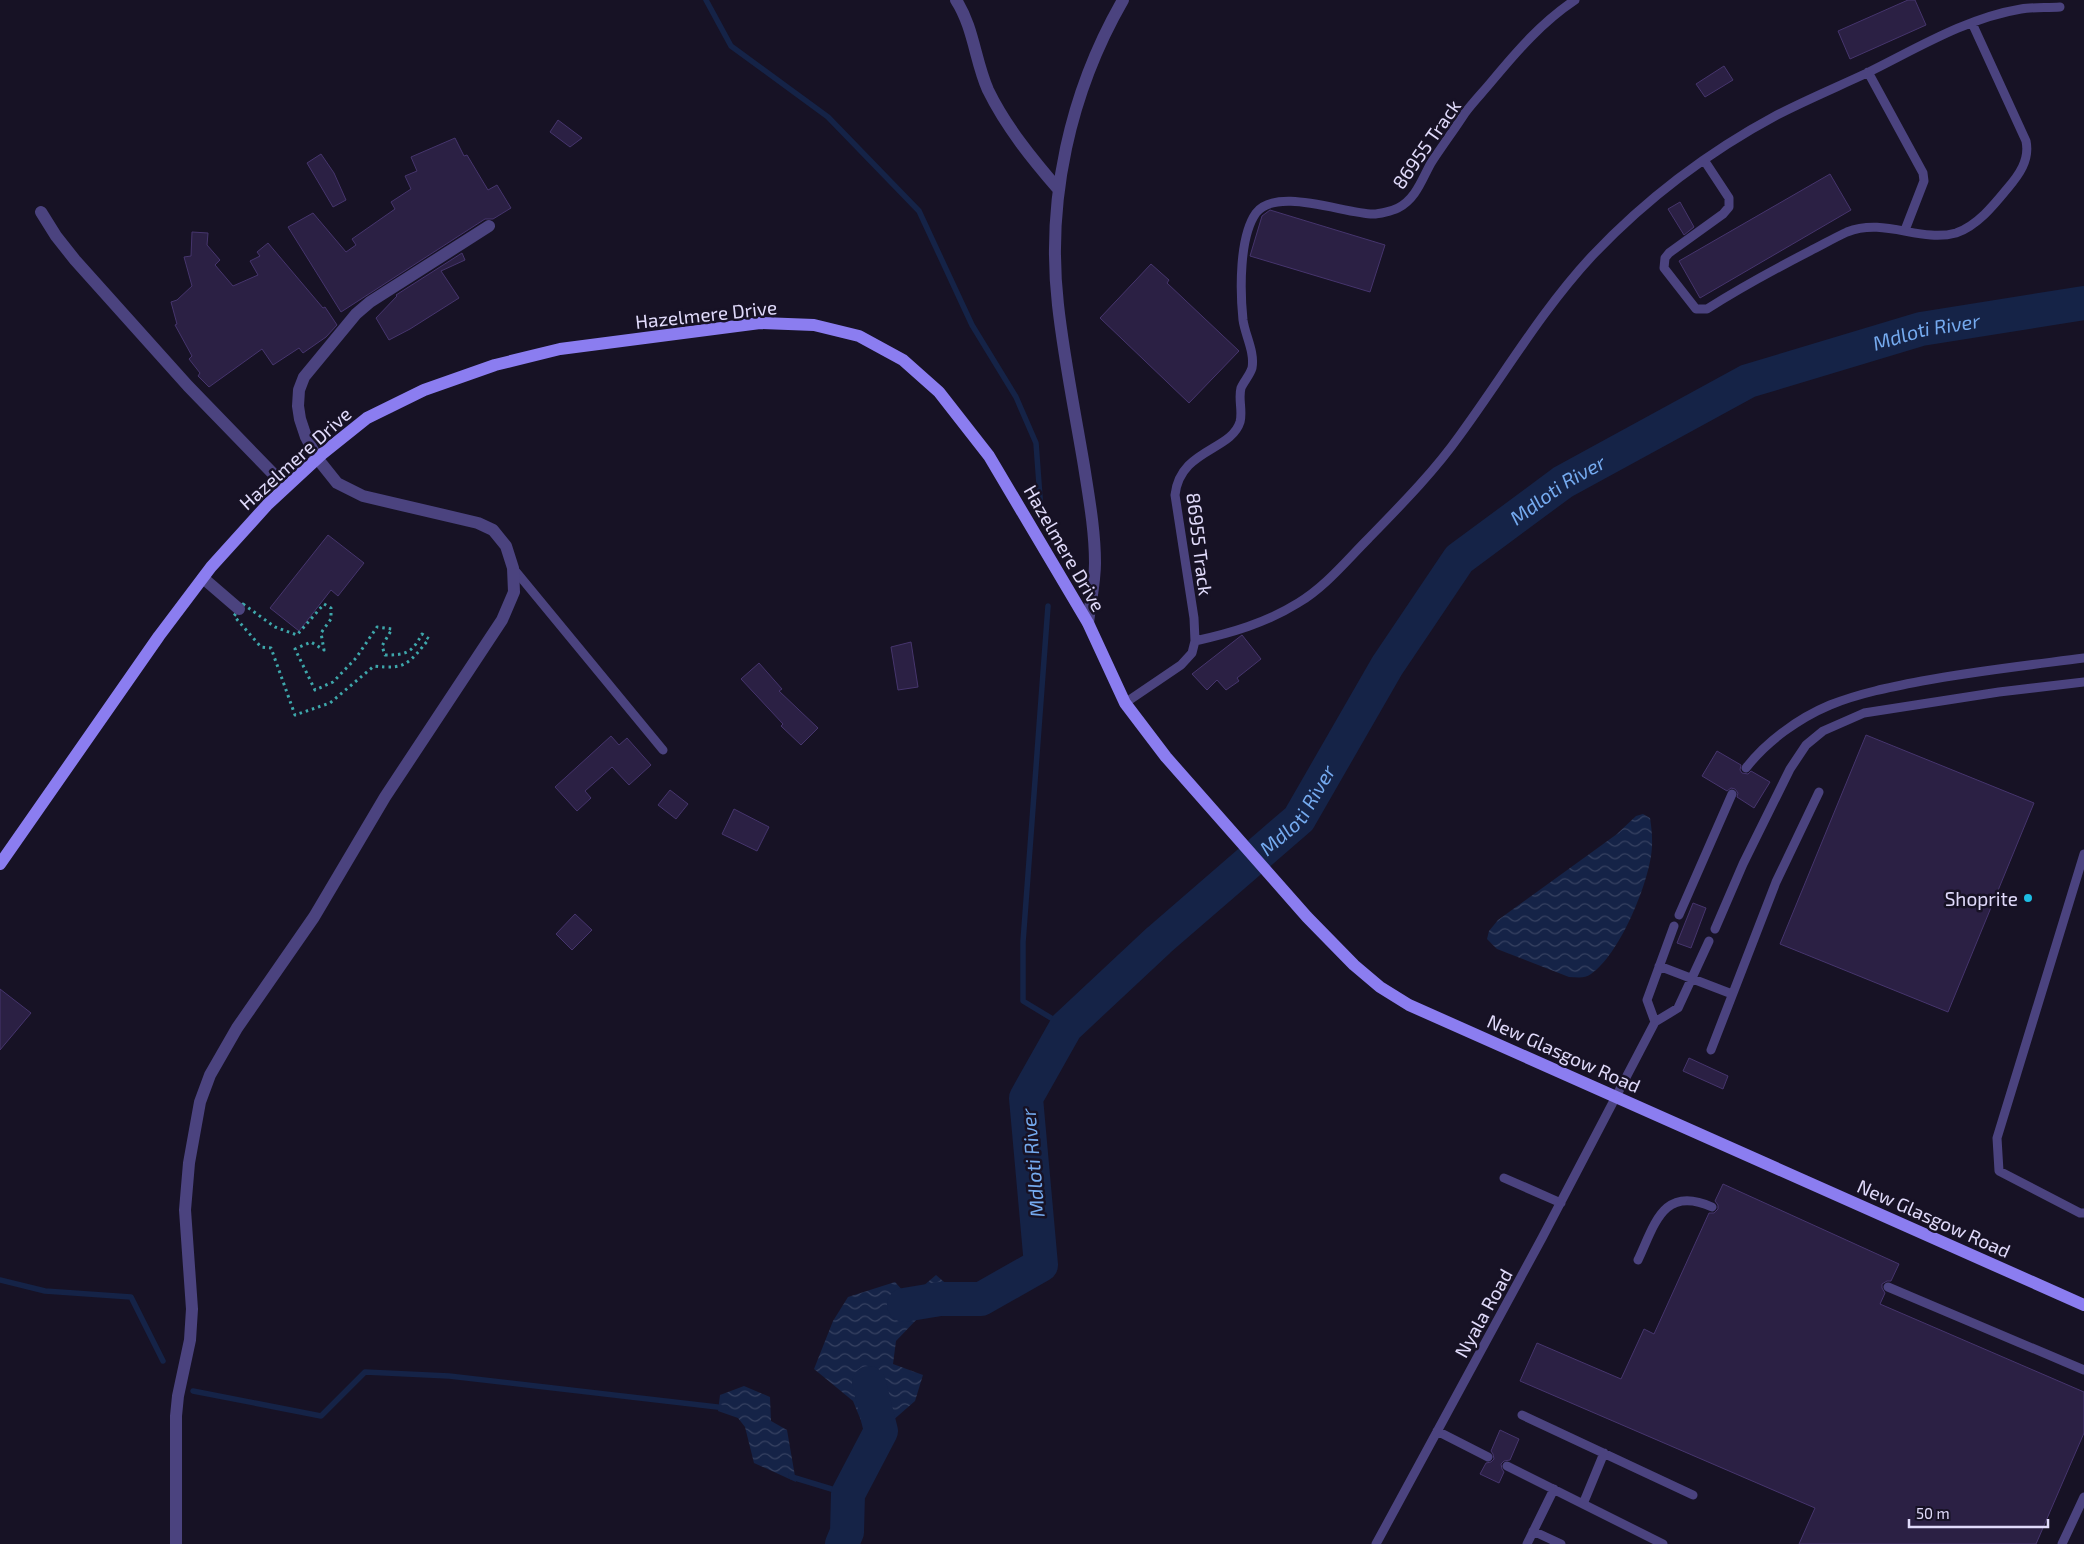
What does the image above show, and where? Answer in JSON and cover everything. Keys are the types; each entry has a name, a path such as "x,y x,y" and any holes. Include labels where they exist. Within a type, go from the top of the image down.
{"street":[{"path":"956,0 970,30 988,89 1013,131 1038,166 1059,190"},
{"path":"1088,623 1095,564 1090,502 1058,306 1055,240 1059,190 1067,142 1086,78 1099,46 1123,0"},
{"path":"41,212 56,236 75,260 188,386 286,487"},
{"path":"176,1544 176,1416 178,1396 190,1340 192,1309 185,1210 189,1163 200,1102 210,1075 237,1028 314,917 385,797 502,620 514,592 512,568 506,546 493,530 478,523 362,496 336,482 318,458 306,437 300,419 299,390 304,377 346,324 370,302 490,226"},
{"name":"Hazelmere Drive","path":"0,864 159,636 203,578 268,504 286,487 367,418 424,390 495,365 560,349 760,323 814,325 859,336 903,360 939,392 989,456 1088,623 1125,703"},
{"path":"203,578 239,609"},
{"name":"New Glasgow Road","path":"1125,703 1166,757 1307,917 1361,971 1380,987 1409,1006 2084,1305"}],"lane":[{"name":"86955 Track","path":"1195,641 1194,618 1175,495 1176,485 1192,462 1228,438 1240,423 1241,389 1252,369 1248,337 1243,321 1242,291 1248,227 1262,207 1269,203 1321,205 1373,214 1398,208 1413,196 1432,163 1467,111 1524,42 1561,9 1575,0"},
{"path":"1125,703 1181,665 1192,653 1195,641 1230,634 1264,621 1299,603 1323,584 1410,495 1459,437 1552,303 1591,257 1626,222 1667,186 1704,160 1776,116 1932,41 1972,24 2022,8 2060,8"},
{"path":"1704,160 1729,198 1728,207 1723,214 1669,252 1665,258 1664,268 1696,309 1707,309 1797,258 1847,232 1863,227 1876,226 1940,235 1956,233 1965,229 1984,215 2014,181 2026,158 2027,150 2026,141 1972,24"},
{"path":"1868,72 1923,173 1924,181 1905,230"},
{"path":"512,568 663,750"},
{"path":"1746,768 1765,747 1801,720 1829,706 1862,694 1960,674 2084,658"},
{"path":"1714,929 1743,864 1790,769 1806,745 1823,731 1864,712 1999,692 2084,682"},
{"path":"1710,1050 1776,882 1819,792"},
{"path":"1679,915 1732,794"},
{"path":"2084,854 1996,1138 2000,1171 2080,1213 2084,1213"},
{"path":"1674,926 1647,1000 1655,1022 1678,1008 1709,941"},
{"path":"1659,966 1732,994"},
{"name":"Nyala Road","path":"1376,1544 1560,1203 1655,1022"},
{"path":"1504,1178 1560,1203"},
{"path":"1638,1260 1659,1215 1667,1207 1684,1200 1697,1200 1712,1207"},
{"path":"1888,1287 2084,1370"},
{"path":"1522,1415 1693,1495"},
{"path":"1437,1431 1488,1457"},
{"path":"1583,1504 1604,1453"},
{"path":"1507,1466 1663,1544"},
{"path":"1527,1544 1554,1489"},
{"path":"2062,1544 2084,1497"},
{"path":"1533,1531 1561,1544"}],"path":[{"path":"243,604 275,628 297,636 324,604 331,608 331,619 321,633 324,650 311,642 295,649 315,690 333,682 356,658 377,627 392,629 382,646 384,655 402,655 415,647 422,634 429,640 416,656 403,666 391,668 374,666 330,703 295,715 271,648 261,647 234,616 239,609 243,604"}],"water":[{"path":"1643,814 1650,818 1652,842 1651,856 1643,886 1630,920 1621,937 1601,965 1591,974 1583,977 1569,977 1497,949 1487,939 1489,931 1498,920 1617,834 1636,816"},
{"path":"936,1275 950,1287 950,1315 918,1318 896,1341 893,1364 923,1375 915,1401 883,1429 862,1423 853,1401 814,1369 833,1321 848,1297 895,1282 905,1293 915,1293"},
{"path":"744,1386 770,1397 771,1421 787,1430 796,1482 754,1463 745,1427 738,1418 718,1411 720,1395"}],"building":[{"path":"1908,0 1915,0 1926,25 1850,59 1838,31"},
{"path":"1724,66 1733,80 1705,97 1696,84"},
{"path":"558,120 582,138 570,147 550,132"},
{"path":"455,138 464,156 467,155 488,190 497,185 511,208 493,219 485,219 341,312 288,227 313,213 346,252 356,245 352,239 395,209 391,202 411,189 405,176 417,171 411,157"},
{"path":"321,154 334,173 346,200 333,207 307,163"},
{"path":"1830,174 1851,210 1700,298 1679,261"},
{"path":"1680,202 1694,227 1684,235 1668,209"},
{"path":"1270,210 1385,245 1370,292 1250,256 1262,216"},
{"path":"192,232 208,233 207,245 220,260 215,265 233,286 258,275 250,261 260,256 257,252 268,243 323,308 325,307 337,325 326,337 303,353 299,348 273,365 262,349 209,387 198,376 200,373 189,359 192,356 175,325 177,324 171,302 177,300 192,286 184,257 191,256"},
{"path":"462,253 465,260 441,271 459,298 389,340 376,318 396,295"},
{"path":"1151,264 1169,280 1167,283 1239,351 1189,403 1100,318"},
{"path":"328,535 364,563 338,596 331,590 299,631 270,608"},
{"path":"1242,635 1261,659 1237,678 1239,681 1226,690 1217,680 1207,690 1192,674"},
{"path":"911,642 918,687 898,690 891,647"},
{"path":"759,663 782,689 779,691 818,728 801,745 781,726 783,724 741,679"},
{"path":"1866,735 2034,803 1948,1012 1780,944"},
{"path":"611,736 619,745 627,738 651,765 629,785 612,767 585,791 591,798 577,811 555,787"},
{"path":"1717,751 1741,765 1740,770 1742,773 1748,774 1751,771 1770,782 1754,808 1737,797 1738,793 1735,789 1731,788 1727,791 1702,776"},
{"path":"670,790 688,804 676,819 658,805"},
{"path":"734,809 769,827 757,851 722,834"},
{"path":"1693,903 1706,908 1691,948 1677,943"},
{"path":"575,914 592,930 572,950 556,934"},
{"path":"0,989 31,1013 0,1050"},
{"path":"1689,1058 1728,1076 1723,1089 1683,1071"},
{"path":"1723,1184 1899,1264 1891,1281 1882,1284 1885,1293 1880,1304 2084,1392 2084,1433 2036,1544 1799,1544 1815,1508 1520,1381 1537,1343 1621,1379 1644,1329 1654,1334 1709,1213 1714,1213 1718,1209 1715,1201"},
{"path":"1500,1430 1519,1439 1510,1460 1504,1461 1501,1464 1504,1472 1499,1483 1480,1474 1486,1463 1494,1459 1491,1451"}],"waterway":[{"path":"706,0 731,46 828,117 919,211 972,325 1016,397 1036,443 1041,511"},
{"name":"Mdloti River","path":"904,1305 940,1299 981,1299 1041,1265 1026,1098 1066,1027 1159,940 1299,819 1387,666 1459,559 1563,482 1748,381 1921,329 2084,303"},
{"path":"1048,606 1023,942 1023,1001 1066,1027"},
{"path":"0,1280 45,1291 131,1297 163,1361"},
{"path":"193,1391 321,1416 365,1372 449,1376 726,1408"},
{"name":"Mdloti River","path":"842,1544 847,1532 848,1494 881,1431 869,1383"},
{"path":"791,1475 792,1477 848,1494"}],"place":[{"name":"Shoprite","path":"2028,898"}]}
